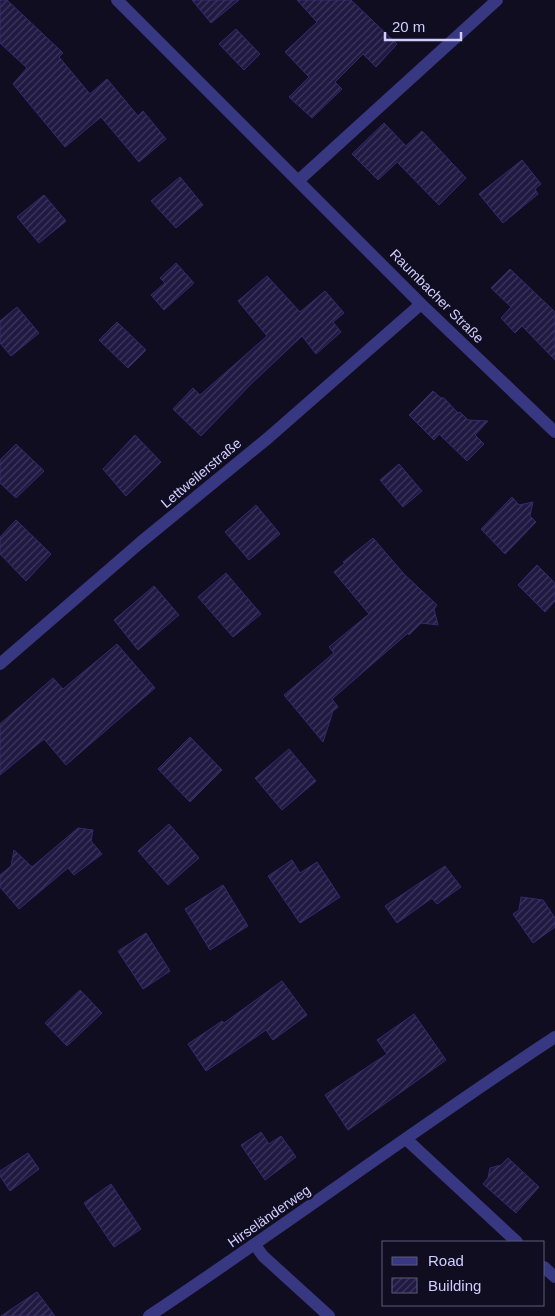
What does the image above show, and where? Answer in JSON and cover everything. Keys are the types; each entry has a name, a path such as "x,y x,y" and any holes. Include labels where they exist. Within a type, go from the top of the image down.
{"street":[{"name":"Raumbacher Straße","path":"117,0 421,304 555,432"},
{"path":"299,180 497,0"},
{"name":"Lettweilerstraße","path":"0,664 141,542 268,438 421,304"},
{"name":"Hirseländerweg","path":"148,1316 255,1245 406,1138 555,1037"},
{"path":"406,1138 516,1241"},
{"path":"255,1245 263,1256 329,1316"},
{"path":"545,1268 555,1277"}],"building":[{"path":"0,0 7,0 63,53 59,57 90,94 107,79 138,116 143,111 166,139 139,162 101,117 65,147 13,84 27,68 0,43"},
{"path":"192,0 239,0 211,23"},
{"path":"297,0 351,0 397,44 376,67 363,54 335,82 342,89 312,118 289,97 309,77 285,52 317,22"},
{"path":"236,29 260,54 244,70 219,44"},
{"path":"384,123 406,146 422,131 466,178 439,205 397,162 378,180 352,154"},
{"path":"522,160 541,184 535,189 538,194 503,223 479,194"},
{"path":"180,177 203,205 176,228 151,201"},
{"path":"44,195 66,221 39,243 17,217"},
{"path":"176,263 194,283 164,310 151,295 165,283 160,278"},
{"path":"510,269 555,312 555,360 522,326 515,333 501,318 511,307 491,288"},
{"path":"267,276 300,312 325,291 344,313 333,322 341,332 316,354 302,336 250,385 201,436 173,409 193,388 200,395 267,336 238,301"},
{"path":"17,307 39,333 11,356 0,343 0,321"},
{"path":"117,322 146,350 128,368 99,340"},
{"path":"433,391 441,398 444,398 458,413 460,412 468,420 488,421 475,435 484,444 467,461 439,434 434,440 409,415"},
{"path":"135,435 161,462 126,496 103,469"},
{"path":"16,444 44,471 16,498 0,483 0,460"},
{"path":"399,464 422,491 403,507 380,480"},
{"path":"512,497 519,505 533,502 530,516 536,522 505,554 481,529"},
{"path":"256,505 280,534 249,560 225,532"},
{"path":"16,520 51,554 26,581 0,554 0,537"},
{"path":"373,538 404,574 437,605 434,609 438,625 421,623 332,699 338,707 333,711 323,742 284,695 334,653 329,647 369,614 334,572 345,563 343,562"},
{"path":"537,565 555,583 555,601 545,612 518,585"},
{"path":"226,573 261,614 233,637 198,597"},
{"path":"154,586 179,615 138,650 114,620"},
{"path":"117,644 155,688 66,765 44,739 0,775 0,724 53,678 63,689"},
{"path":"190,737 222,770 190,802 158,769"},
{"path":"289,749 316,781 282,810 255,778"},
{"path":"169,824 199,858 168,885 138,851"},
{"path":"78,828 93,830 91,841 102,854 74,875 68,868 19,909 0,887 0,875 11,866 14,850 32,867"},
{"path":"292,860 300,873 317,862 340,897 300,923 268,876"},
{"path":"445,866 461,887 437,904 432,898 397,923 385,906"},
{"path":"223,885 248,926 210,950 185,909"},
{"path":"521,897 543,900 555,918 555,927 533,943 513,914 519,910"},
{"path":"146,933 170,971 143,989 118,951"},
{"path":"282,981 307,1015 273,1040 266,1030 206,1071 188,1044 222,1021 224,1023"},
{"path":"80,990 102,1013 67,1046 45,1023"},
{"path":"414,1014 446,1060 348,1130 325,1095 387,1054 377,1040"},
{"path":"261,1132 269,1144 281,1136 296,1157 265,1180 241,1145"},
{"path":"28,1153 39,1169 10,1191 0,1176 0,1171"},
{"path":"508,1158 539,1187 516,1213 483,1184 488,1178 490,1168 501,1165"},
{"path":"111,1184 141,1229 114,1247 84,1203"},
{"path":"37,1292 55,1316 1,1316"}]}
